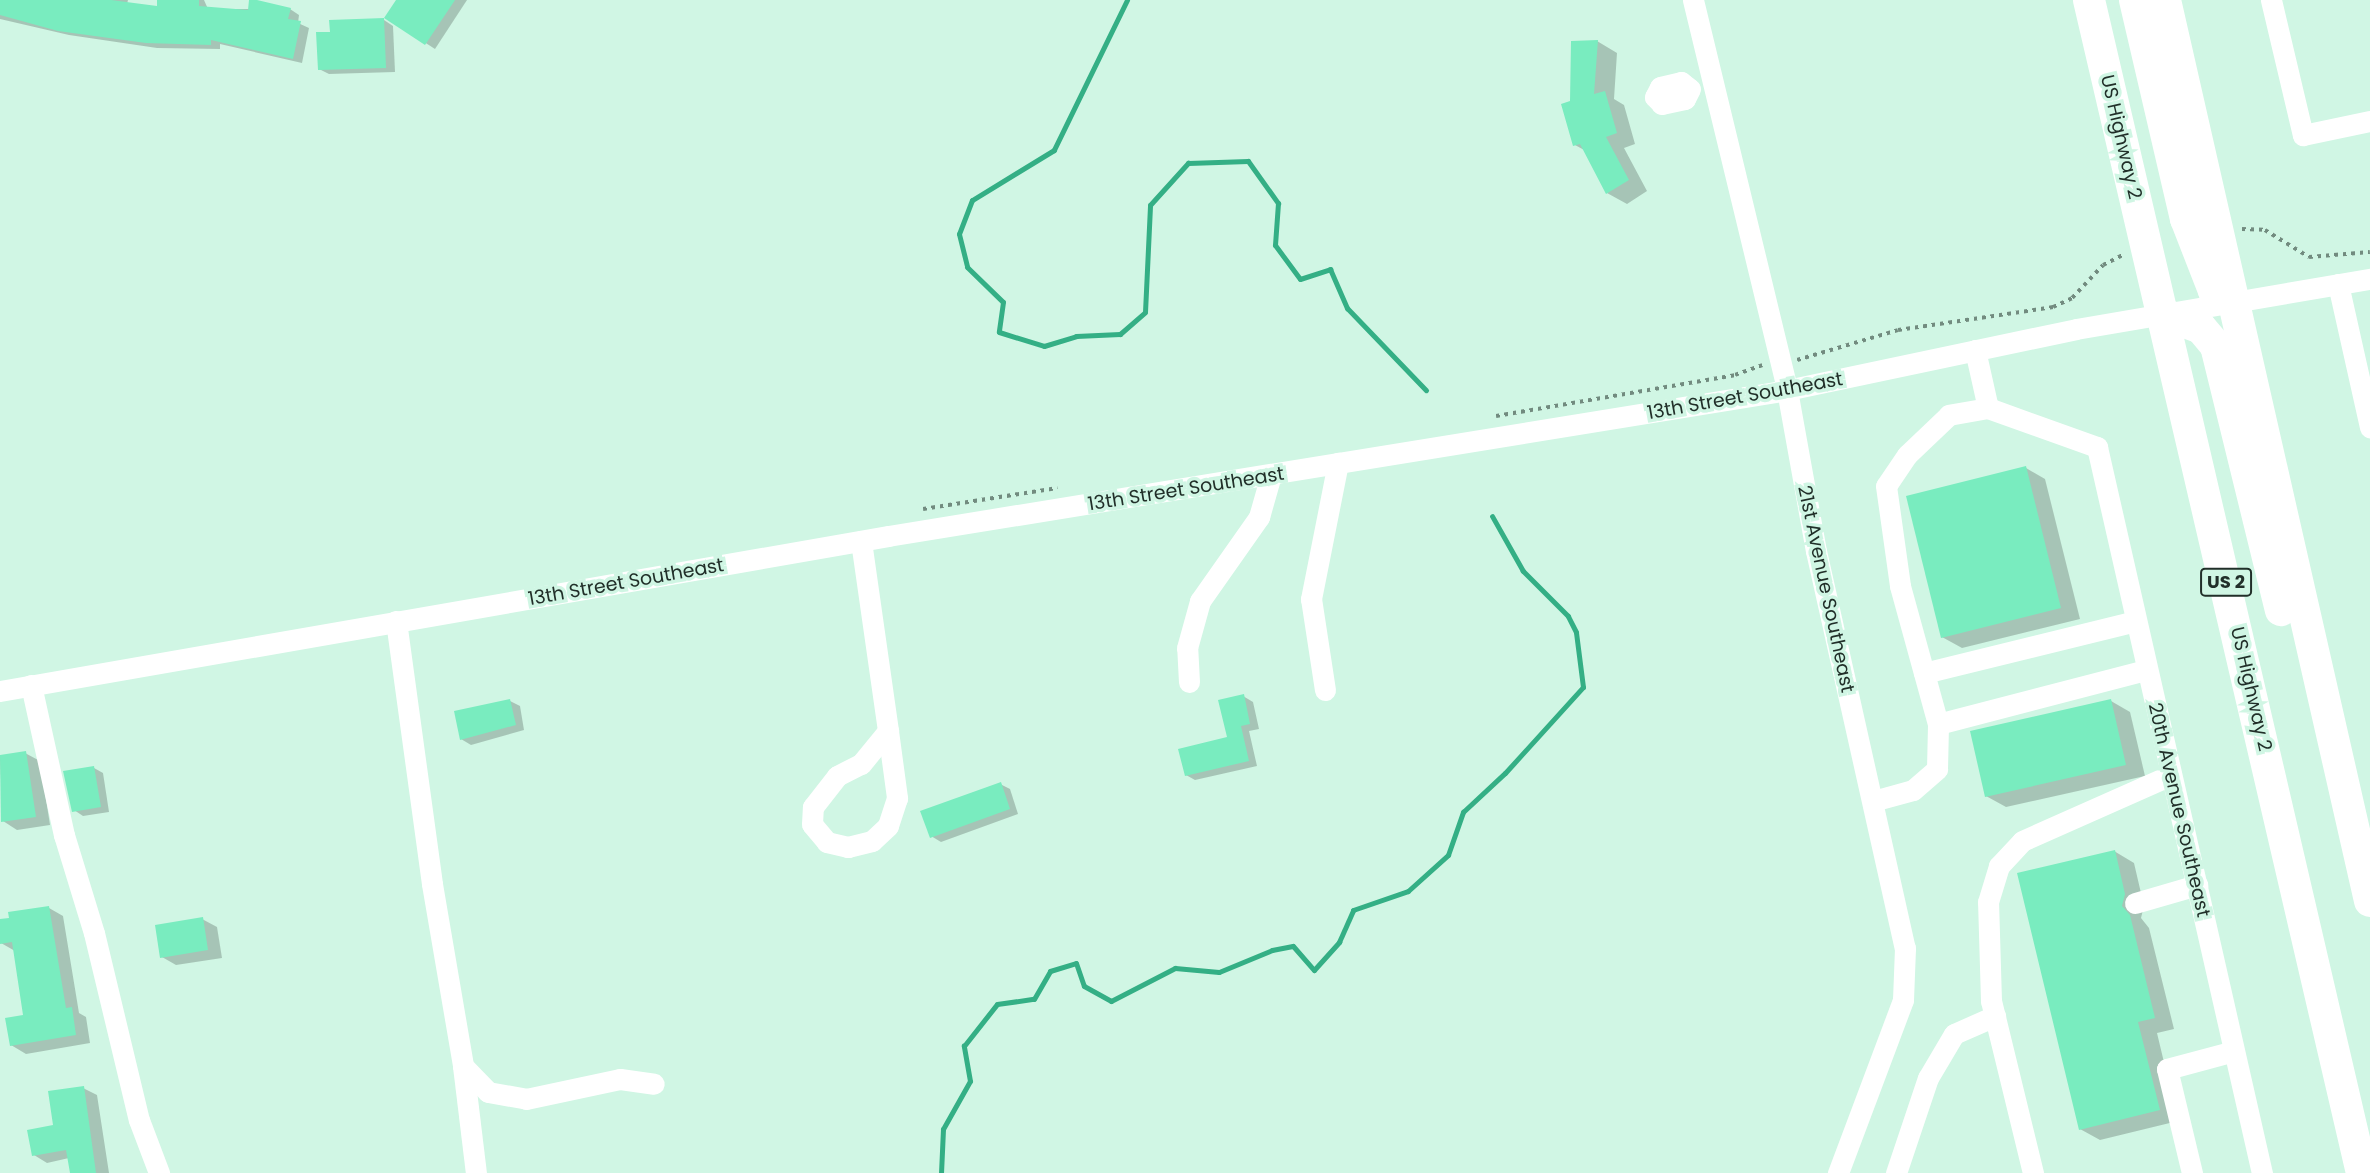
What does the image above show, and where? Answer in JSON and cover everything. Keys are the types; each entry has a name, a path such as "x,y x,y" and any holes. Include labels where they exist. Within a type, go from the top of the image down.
{"highway":[{"name":"US Highway 2","path":"2090,0 2362,1173"},
{"path":"2135,0 2186,219 2214,291 2233,303"},
{"path":"2165,0 2370,901"},
{"path":"2163,314 2201,328 2216,346 2279,602 2352,820"}],"street":[{"name":"21st Avenue Southeast","path":"1693,0 1787,390 1816,551 1905,948 1903,1000 1838,1173"},
{"path":"2271,0 2303,135 2370,121"},
{"path":"1652,98 1662,104 1685,99 1690,89 1712,84"},
{"name":"13th Street Southeast","path":"0,691 861,541 1787,390 2163,314 2370,279"},
{"path":"2339,284 2367,400 2370,427"},
{"path":"1873,801 1913,790 1937,769 1938,723 1900,586 1886,486 1907,455 1949,415 1988,408 1975,350"},
{"name":"20th Avenue Southeast","path":"1988,408 2097,447 2262,1173"},
{"path":"1325,690 1311,600 1338,463"},
{"path":"1189,682 1187,648 1200,601 1259,517 1271,475"},
{"path":"861,541 888,731 897,798 888,826 872,841 848,847 827,842 812,824 813,807 838,776 861,764 888,731"},
{"path":"396,621 432,884 463,1066 476,1173"},
{"path":"1924,673 2135,621"},
{"path":"1938,723 2146,670"},
{"path":"32,685 64,835 94,933 139,1120 159,1173"},
{"path":"2033,1173 1995,1016 1988,902 1999,866 2022,841 2172,775"},
{"path":"2135,903 2197,885"},
{"path":"1896,1173 1928,1078 1954,1034 1995,1016"},
{"path":"2193,1173 2159,1072 2234,1051"},
{"path":"463,1066 488,1092 526,1099 620,1079 653,1084"}],"path":[{"path":"2235,229 2265,230 2309,257 2370,252"},
{"path":"1805,360 1898,330 2053,307 2072,298 2103,265 2122,255"}],"building":[{"path":"0,0 111,0 157,6 157,0 199,0 199,6 248,10 249,0 257,0 291,8 288,19 301,21 293,59 211,40 211,45 146,43 58,31 0,15"},
{"path":"396,0 455,0 425,45 384,18"},
{"path":"384,18 386,68 318,70 316,32 330,32 329,20"},
{"path":"1598,40 1594,94 1605,91 1617,133 1606,137 1629,180 1606,194 1580,144 1573,146 1561,104 1570,101 1571,41"},
{"path":"2026,466 2061,608 1941,638 1906,496"},
{"path":"1244,694 1250,724 1241,726 1249,761 1185,776 1178,749 1227,737 1218,700"},
{"path":"510,699 516,725 460,740 454,711"},
{"path":"2111,699 2126,765 1985,797 1970,731"},
{"path":"26,751 36,817 1,822 0,755"},
{"path":"94,766 101,807 72,812 63,771"},
{"path":"1001,782 1010,809 930,838 920,811"},
{"path":"2115,850 2125,894 2122,906 2130,915 2155,1018 2138,1022 2160,1110 2079,1130 2017,873"},
{"path":"49,906 66,1008 72,1007 76,1035 10,1046 5,1018 23,1015 12,942 0,944 0,919 9,918 8,912"},
{"path":"203,917 208,950 160,958 155,925"},
{"path":"84,1086 96,1173 70,1173 66,1150 32,1156 27,1130 53,1125 48,1091"}],"waterway":[{"path":"1127,0 1054,150 972,200 959,234 967,267 1003,302 999,332 1044,346 1076,336 1120,334 1145,312 1150,205 1188,163 1248,161 1278,203 1275,245 1300,279 1330,269 1347,308 1426,390"},
{"path":"941,1173 943,1129 970,1081 964,1046 997,1004 1034,999 1050,971 1076,963 1084,986 1111,1001 1175,968 1219,972 1272,950 1293,946 1314,970 1339,942 1353,910 1408,891 1448,855 1463,812 1505,773 1583,687 1576,632 1568,616 1523,571 1492,516"}]}
